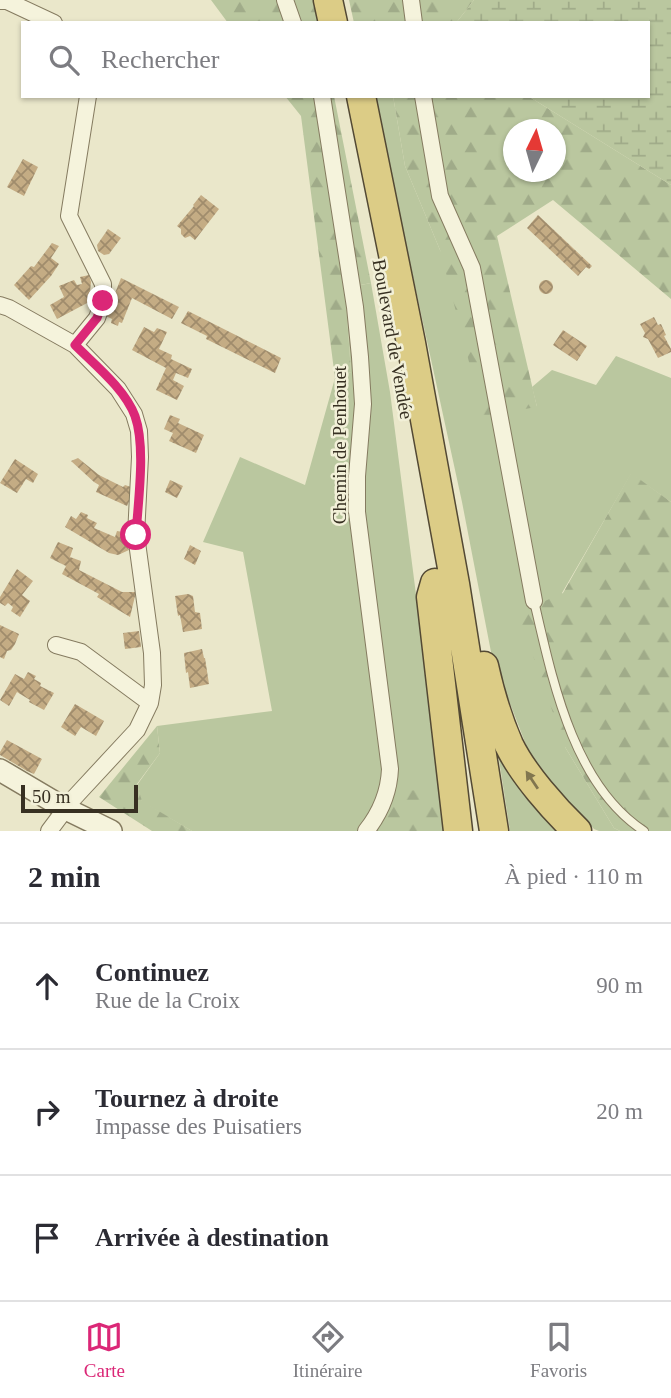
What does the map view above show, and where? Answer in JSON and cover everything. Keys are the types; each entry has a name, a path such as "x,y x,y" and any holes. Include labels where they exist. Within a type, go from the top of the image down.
{"highway":[{"path":"328,0 333,21"},
{"path":"343,0 347,21"},
{"name":"Boulevard de Vendée","path":"348,98 402,389 445,583"},
{"name":"Boulevard de Vendée","path":"361,98 411,343 445,583"},
{"path":"445,583 494,831"},
{"path":"445,583 431,597 458,831"},
{"path":"445,583 470,603 490,692 510,746 537,788 577,831"},
{"path":"454,637 477,831"}],"street":[{"path":"285,0 292,21"},
{"path":"411,0 414,21"},
{"path":"0,1 7,1 50,21"},
{"path":"75,345 97,318 103,301 103,284 69,216 88,98"},
{"name":"Chemin de Penhouet","path":"322,98 355,307 363,404 357,512 390,769 384,803 366,831"},
{"path":"423,98 440,196 472,268 534,601"},
{"path":"0,305 75,345 118,389 134,414 139,431 136,535 152,653 153,685 150,703 137,730 49,831"},
{"path":"57,645 80,652 150,703"},
{"path":"0,770 66,809 111,831"}],"lane":[{"path":"534,601 545,649 580,755 593,779 614,806 644,831"}],"green space":[{"path":"211,0 316,0 320,21 227,21"},
{"path":"349,0 474,0 458,21 354,21"},
{"path":"474,0 671,0 671,185 531,98 650,98 650,21 458,21"},
{"path":"287,98 334,98 371,283 345,288 351,372 335,378 301,116"},
{"path":"371,98 393,98 405,166 440,250 537,407 532,387 552,370 596,385 616,356 671,378 671,502 631,474 562,593 565,747 614,828 620,831 594,829 533,763 492,657 462,502"},
{"path":"393,98 531,98 565,119 503,119 503,182 566,182 566,120 671,185 671,299 553,200 497,236 537,407 483,416 440,250 405,166"},
{"path":"371,283 390,392 441,789 370,831 192,831 142,802 137,785 160,753 157,726 272,711 243,552 203,542 240,457 305,485 335,378 351,372 345,288"},
{"path":"631,473 671,502 671,831 620,831 614,828 565,747 518,613 563,593"},
{"path":"157,726 160,753 137,784 142,801 192,831 152,831 99,797"},
{"path":"498,753 562,831 510,831"},
{"path":"441,789 446,831 370,831 398,791"}],"building":[{"path":"23,159 38,167 24,196 7,187"},
{"path":"201,195 219,209 195,240 190,236 185,238 177,226"},
{"path":"538,215 592,266 589,269 586,267 578,276 527,228"},
{"path":"108,229 121,238 109,254 104,255 98,251 97,245"},
{"path":"52,243 59,246 51,258 59,264 29,300 14,285 31,266 34,267"},
{"path":"89,275 89,302 57,319 50,305 64,297 59,286 74,280 77,285 82,284 80,277"},
{"path":"121,278 179,307 172,319 132,298 122,323 119,322 118,326 111,323 112,319 106,316"},
{"path":"546,280 551,282 551,292 546,294 541,292 539,287 541,282"},
{"path":"188,311 281,358 275,373 206,339 207,336 181,323"},
{"path":"654,317 658,325 661,324 671,349 671,352 658,358 648,339 643,337 645,333 640,324"},
{"path":"144,327 154,332 157,328 167,332 159,349 172,355 171,359 192,369 188,378 176,373 173,380 184,386 177,400 156,390 166,368 132,350"},
{"path":"563,330 587,346 577,361 553,345"},
{"path":"170,415 180,419 178,423 204,435 196,453 169,441 173,433 164,429"},
{"path":"78,458 99,475 123,487 131,487 127,506 96,492 99,485 71,461"},
{"path":"15,459 38,474 33,483 26,479 17,493 0,483"},
{"path":"170,480 183,486 177,498 165,492"},
{"path":"81,512 97,523 94,528 115,537 117,531 129,533 128,542 125,542 129,550 118,555 109,553 65,527 71,516 76,519"},
{"path":"58,542 73,548 70,557 81,561 79,570 122,592 136,592 130,617 97,597 99,594 62,574 66,566 50,558"},
{"path":"190,545 201,551 195,565 184,559"},
{"path":"17,569 33,581 22,595 30,601 20,617 11,611 13,607 8,603 5,606 0,603 0,597"},
{"path":"175,596 193,596 195,612 200,613 202,629 183,632"},
{"path":"0,625 19,634 4,659 0,657"},
{"path":"139,631 141,647 125,649 123,633"},
{"path":"202,649 209,684 190,688 184,653"},
{"path":"28,672 36,676 34,679 41,683 40,686 54,693 44,710 17,692 9,706 0,700 15,674 24,679"},
{"path":"75,704 104,721 96,736 81,727 75,736 61,727"},
{"path":"7,740 42,759 34,774 0,755"}],"route":[{"path":"103,301 97,318 75,345 118,389 134,414 139,431 140,457 136,535"}]}
